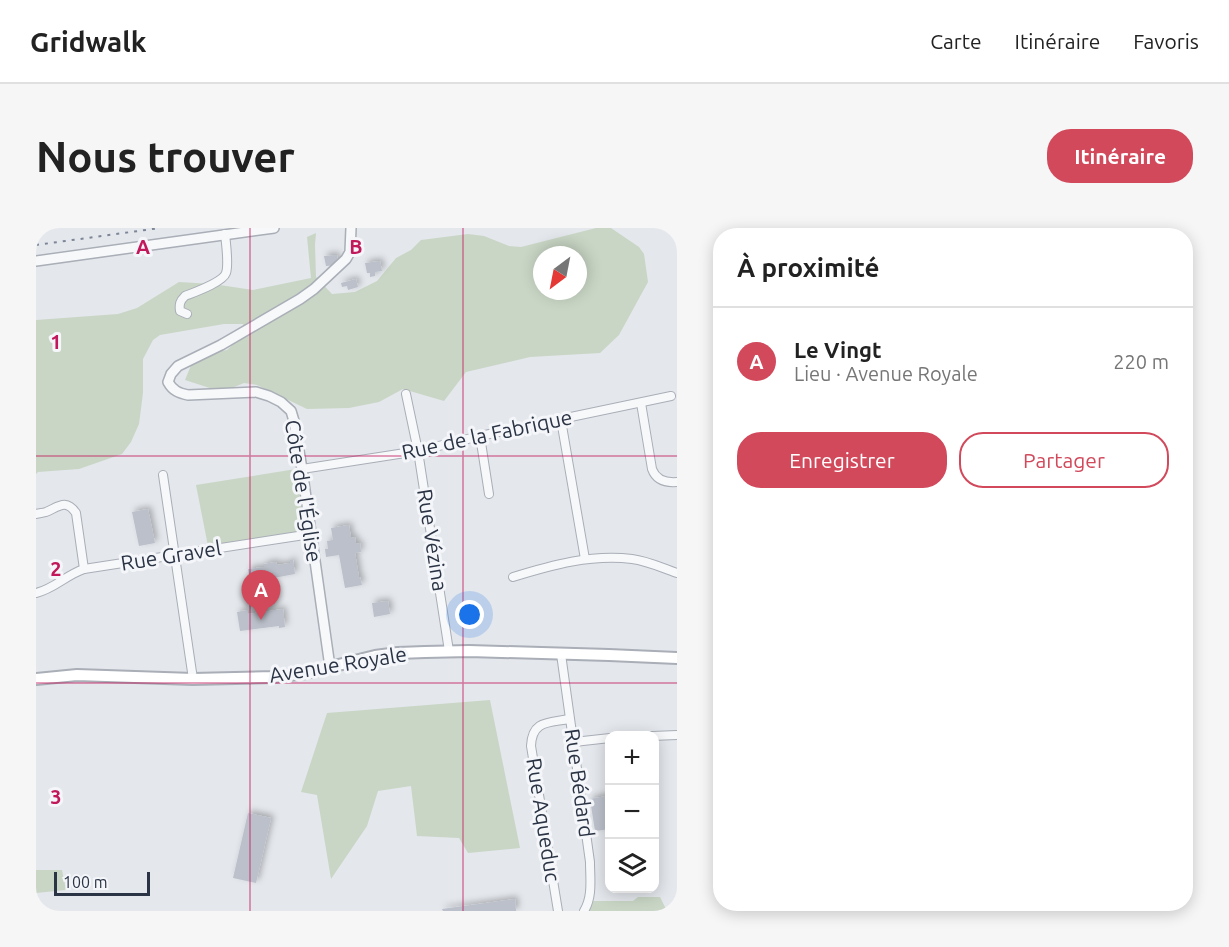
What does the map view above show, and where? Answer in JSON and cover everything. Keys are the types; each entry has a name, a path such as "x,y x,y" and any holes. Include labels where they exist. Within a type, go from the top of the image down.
{"main road":[{"name":"Avenue Royale","path":"36,679 77,675 193,679 273,677 306,673 375,656 449,651 677,658"}],"street":[{"path":"36,261 274,228"},
{"name":"Côte de l'Église","path":"330,667 302,469 291,411 281,402 256,392 178,393 171,388 168,382 178,366 221,345 314,289 346,259 350,252 351,228"},
{"path":"187,314 180,310 179,305 185,296 221,280 226,275 225,234"},
{"name":"Rue Vézina","path":"406,394 418,451 449,651"},
{"name":"Rue de la Fabrique","path":"302,469 418,451 671,396"},
{"path":"640,403 651,469 661,481 677,482"},
{"path":"561,420 585,559"},
{"path":"480,436 489,494"},
{"path":"163,475 193,679"},
{"path":"36,514 59,505 72,508 76,513 84,569"},
{"name":"Rue Gravel","path":"36,593 49,589 73,573 84,569 311,534"},
{"path":"513,577 585,559 607,558 633,559 677,573"},
{"name":"Rue Bédard","path":"561,654 590,862 591,894 584,911"},
{"name":"Rue Aqueduc","path":"558,911 531,737 534,731 543,724 569,719"},
{"path":"659,735 677,735"},
{"path":"574,742 605,738"}],"green space":[{"path":"596,228 611,228 639,247 644,254 648,282 619,335 600,353 530,357 466,372 444,401 403,389 379,402 349,408 307,409 257,385 244,383 222,392 185,380 192,363 199,355 227,350 239,339 243,324 224,324 160,335 153,340 143,359 143,393 139,424 131,442 122,454 79,469 36,474 36,320 118,314 137,308 179,282 253,290 311,278 307,237 316,233 316,277 332,294 355,292 377,281 396,258 411,250 421,240 468,234 484,236 509,246 521,247"},
{"path":"296,469 304,530 301,534 208,546 196,485"},
{"path":"490,700 520,848 468,853 459,838 417,836 411,786 378,791 367,826 331,879 317,795 301,792 327,713"},
{"path":"36,870 62,870 66,890 36,893"},
{"path":"638,897 660,897 667,911 584,911 590,901 633,901"}],"building":[{"path":"337,255 338,265 326,266 324,256"},
{"path":"380,261 382,271 375,272 375,276 370,277 365,263"},
{"path":"356,279 358,287 348,290 347,286 342,287 341,283"},
{"path":"148,509 155,543 139,546 132,512"},
{"path":"349,525 351,538 355,537 356,544 360,543 361,552 355,553 362,585 345,588 339,555 326,557 325,549 328,549 327,541 333,540 331,528"},
{"path":"290,560 293,560 295,574 250,584 248,569 264,567 264,564 276,562 277,565 290,563"},
{"path":"388,601 390,614 374,617 372,603"},
{"path":"283,609 285,627 240,631 237,612 248,610 248,614"},
{"path":"605,796 605,830 595,831 590,799"},
{"path":"248,813 271,818 256,883 233,878"},
{"path":"515,899 516,911 443,911 442,909"}],"railway":[{"path":"36,245 160,228"}],"place":[{"name":"Le Vingt","path":"261,620"}]}
